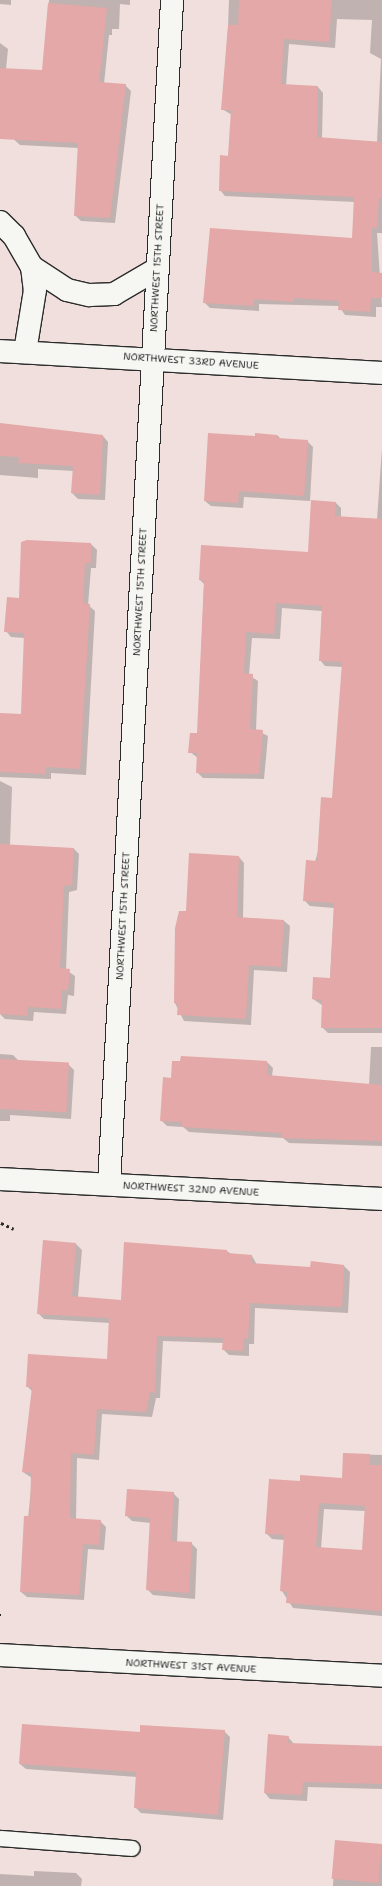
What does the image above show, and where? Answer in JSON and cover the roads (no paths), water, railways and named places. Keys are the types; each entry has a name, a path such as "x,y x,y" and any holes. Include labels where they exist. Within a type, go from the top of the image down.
{"street":[{"name":"NORTHWEST 15TH STREET","path":"109,1184 172,0"},
{"path":"0,222 14,236 32,267 35,290 25,352"},
{"path":"32,267 67,290 89,295 114,294 157,269"},
{"name":"NORTHWEST 33RD AVENUE","path":"0,351 152,358 382,373"},
{"name":"NORTHWEST 32ND AVENUE","path":"0,1179 382,1199"},
{"name":"NORTHWEST 31ST AVENUE","path":"0,1655 382,1676"}],"lane":[{"path":"0,1838 132,1848"}]}
